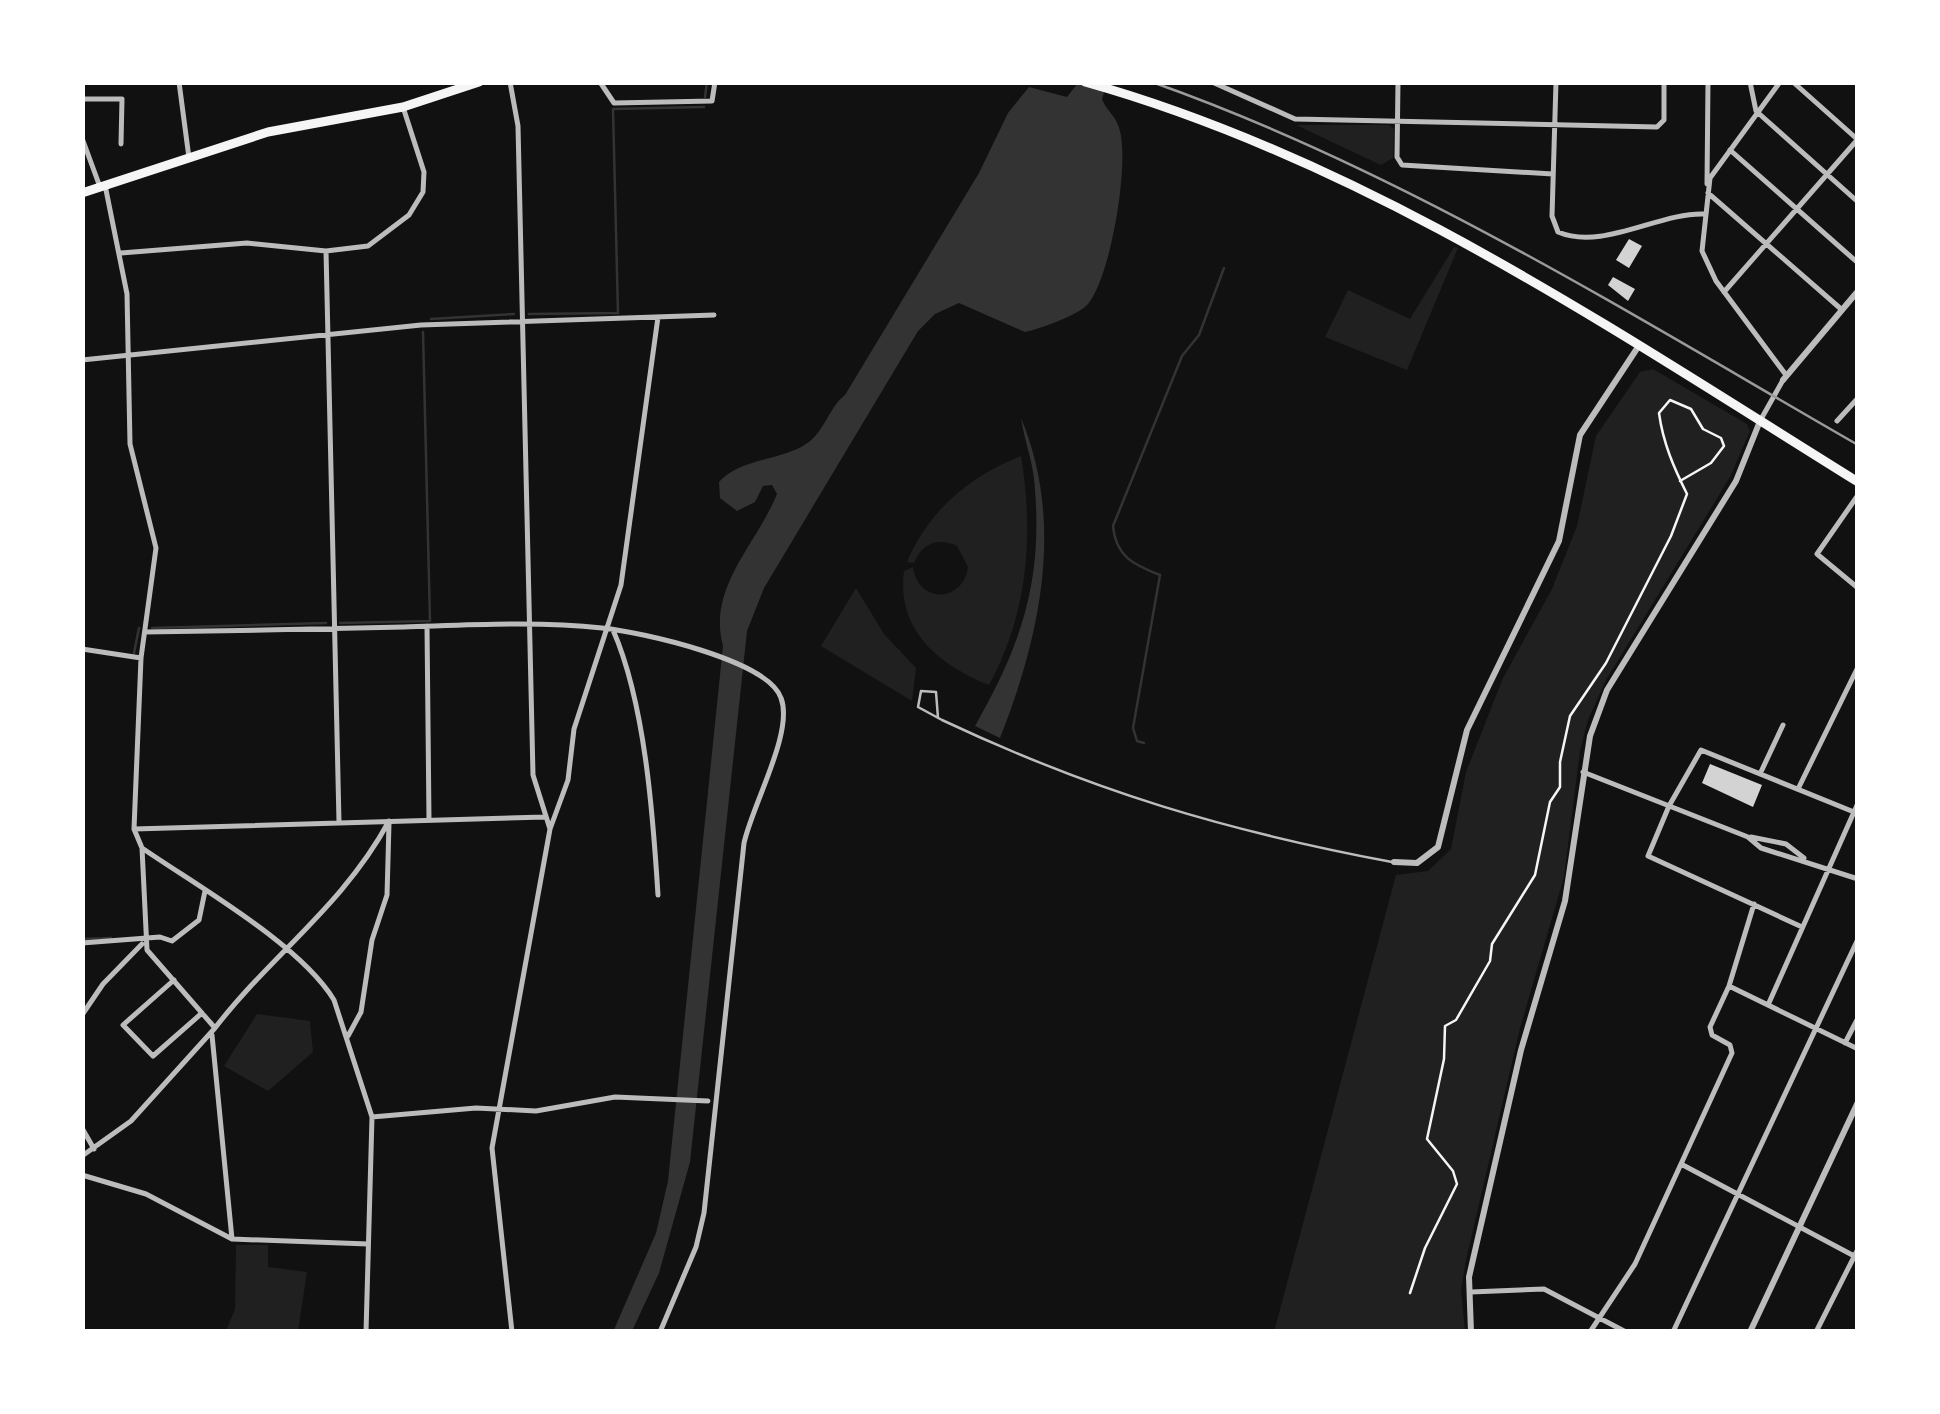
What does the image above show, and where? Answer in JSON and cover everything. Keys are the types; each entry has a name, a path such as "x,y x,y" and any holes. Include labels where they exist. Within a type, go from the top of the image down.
{"highway":[{"path":"82,193 268,132 403,107 479,82"},
{"path":"1084,82 1211,123 1373,192 1858,482"}],"street":[{"path":"179,82 188,158"},
{"path":"510,82 518,126 533,775 550,829"},
{"path":"600,82 614,103 712,100 715,82"},
{"path":"1398,82 1398,159 1406,167 1552,174"},
{"path":"1556,82 1552,221 1562,234 1618,231 1705,214"},
{"path":"1216,83 1295,119 1661,126 1664,82"},
{"path":"1708,82 1705,262 1784,378"},
{"path":"1750,82 1756,111 1858,202"},
{"path":"1707,185 1780,82"},
{"path":"1724,292 1858,139 1793,82"},
{"path":"82,99 122,99 121,144"},
{"path":"120,254 247,242 326,251 368,246 409,215 423,192 424,172 403,107"},
{"path":"82,138 92,153 103,186 128,294 130,444 156,548 141,658 134,828 142,848 144,942 214,1031 232,1238"},
{"path":"1730,150 1858,263"},
{"path":"1707,193 1841,309"},
{"path":"326,251 338,822"},
{"path":"1471,1332 1468,1292 1520,1050 1565,902 1590,736 1607,690 1736,481 1760,421 1784,378 1858,291"},
{"path":"512,1332 491,1172 550,829 568,780 574,730 610,629 628,552 658,316"},
{"path":"82,360 327,332 523,320 714,316"},
{"path":"1394,862 1426,860 1441,841 1467,730 1558,540 1580,435 1638,348"},
{"path":"1837,422 1858,398"},
{"path":"1858,495 1817,554 1858,588"},
{"path":"145,632 528,624 610,629 754,670 778,689 784,709 783,731 752,808 744,843 704,1212 696,1246 660,1332"},
{"path":"426,626 429,820"},
{"path":"610,629 627,662 650,785 658,896"},
{"path":"82,650 141,658"},
{"path":"1798,789 1858,667"},
{"path":"1760,774 1783,725"},
{"path":"1802,927 1648,856 1669,806 1701,750 1854,812"},
{"path":"1583,772 1748,837 1786,844 1804,858"},
{"path":"1768,1005 1858,803"},
{"path":"134,828 545,817"},
{"path":"82,1156 143,1109 236,1001 287,953 360,870 389,821"},
{"path":"347,1037 361,1012 372,940 388,895 389,821"},
{"path":"1748,837 1761,848 1804,858 1858,880"},
{"path":"142,848 287,953 326,988 347,1037 372,1117 366,1332"},
{"path":"82,943 144,942 160,937 172,941 198,920 205,891"},
{"path":"1590,1332 1635,1264 1732,1053 1730,1045 1710,1032 1729,986 1754,904"},
{"path":"1673,1332 1858,939"},
{"path":"82,1016 103,984 144,942"},
{"path":"174,980 123,1025 154,1056 202,1012"},
{"path":"1729,986 1858,1049"},
{"path":"1845,1043 1858,1018"},
{"path":"372,1117 476,1108 536,1111 615,1097 708,1100"},
{"path":"1750,1332 1858,1102"},
{"path":"82,1128 94,1150"},
{"path":"1682,1164 1856,1254 1816,1332"},
{"path":"82,1176 146,1194 232,1238 368,1244"},
{"path":"1468,1292 1544,1289 1626,1332"}],"lane":[{"path":"938,718 936,692 921,692 918,708 938,718 1026,760 1122,797 1256,836 1394,862"}],"path":[{"path":"1410,1292 1425,1248 1457,1184 1453,1171 1427,1139 1444,1059 1445,1026 1456,1020 1490,961 1492,944 1535,875 1550,802 1560,787 1560,762 1570,716 1606,663 1671,536 1687,494 1680,481 1659,413 1670,400 1691,409 1703,429 1721,438 1724,446 1711,464 1680,481"}],"shaded area":[{"path":"1078,83 1107,83 1102,99 1118,126 1122,147 1120,194 1111,246 1088,304 1068,317 1025,332 959,303 935,314 918,331 764,588 747,631 690,1162 659,1273 632,1331 613,1332 656,1233 668,1181 723,646 722,604 736,567 777,494 772,485 763,486 755,502 737,511 720,498 719,482 738,468 796,450 812,439 845,395 979,173 1008,113 1029,87 1067,97"},
{"path":"1296,125 1389,125 1394,129 1393,158 1381,165"},
{"path":"1454,247 1458,248 1407,370 1325,337 1348,290 1410,319"},
{"path":"1653,369 1747,424 1750,431 1730,477 1606,680 1588,720 1580,751 1564,877 1520,1028 1466,1260 1461,1290 1465,1331 1274,1332 1396,875 1428,871 1451,849 1466,772 1503,678 1552,589 1577,526 1596,436 1640,372"},
{"path":"1021,418 1042,498 1042,580 1026,660 1000,738 975,726 1006,666 1032,578 1036,547 1034,479"},
{"path":"1021,456 1027,515 1024,574 1012,630 989,685 954,667 925,643 907,611 904,571 913,567 923,588 931,593 950,593 958,587 968,567 957,546 931,544 914,563 907,562 910,555 930,522 956,495 986,473"},
{"path":"856,588 884,634 916,668 912,701 821,646"},
{"path":"257,1014 310,1021 313,1052 268,1091 224,1066"},
{"path":"236,1245 268,1245 268,1267 307,1272 298,1331 226,1331 235,1309"}],"building":[{"path":"1629,239 1642,246 1629,268 1616,260"},
{"path":"1613,277 1635,289 1628,301 1608,285"},
{"path":"1710,764 1762,785 1753,807 1702,783"}],"waterway":[{"path":"705,97 707,82"},
{"path":"529,314 618,313 613,109 704,107"},
{"path":"1144,743 1137,741 1133,728 1160,575 1122,552 1113,526 1182,356 1199,335 1224,268"},
{"path":"431,319 514,314"},
{"path":"340,623 430,621 423,332"},
{"path":"152,628 326,623"},
{"path":"134,653 139,628"},
{"path":"82,939 111,938"}],"railway":[{"path":"1152,82 1244,117 1425,201 1600,296 1858,445"}]}
